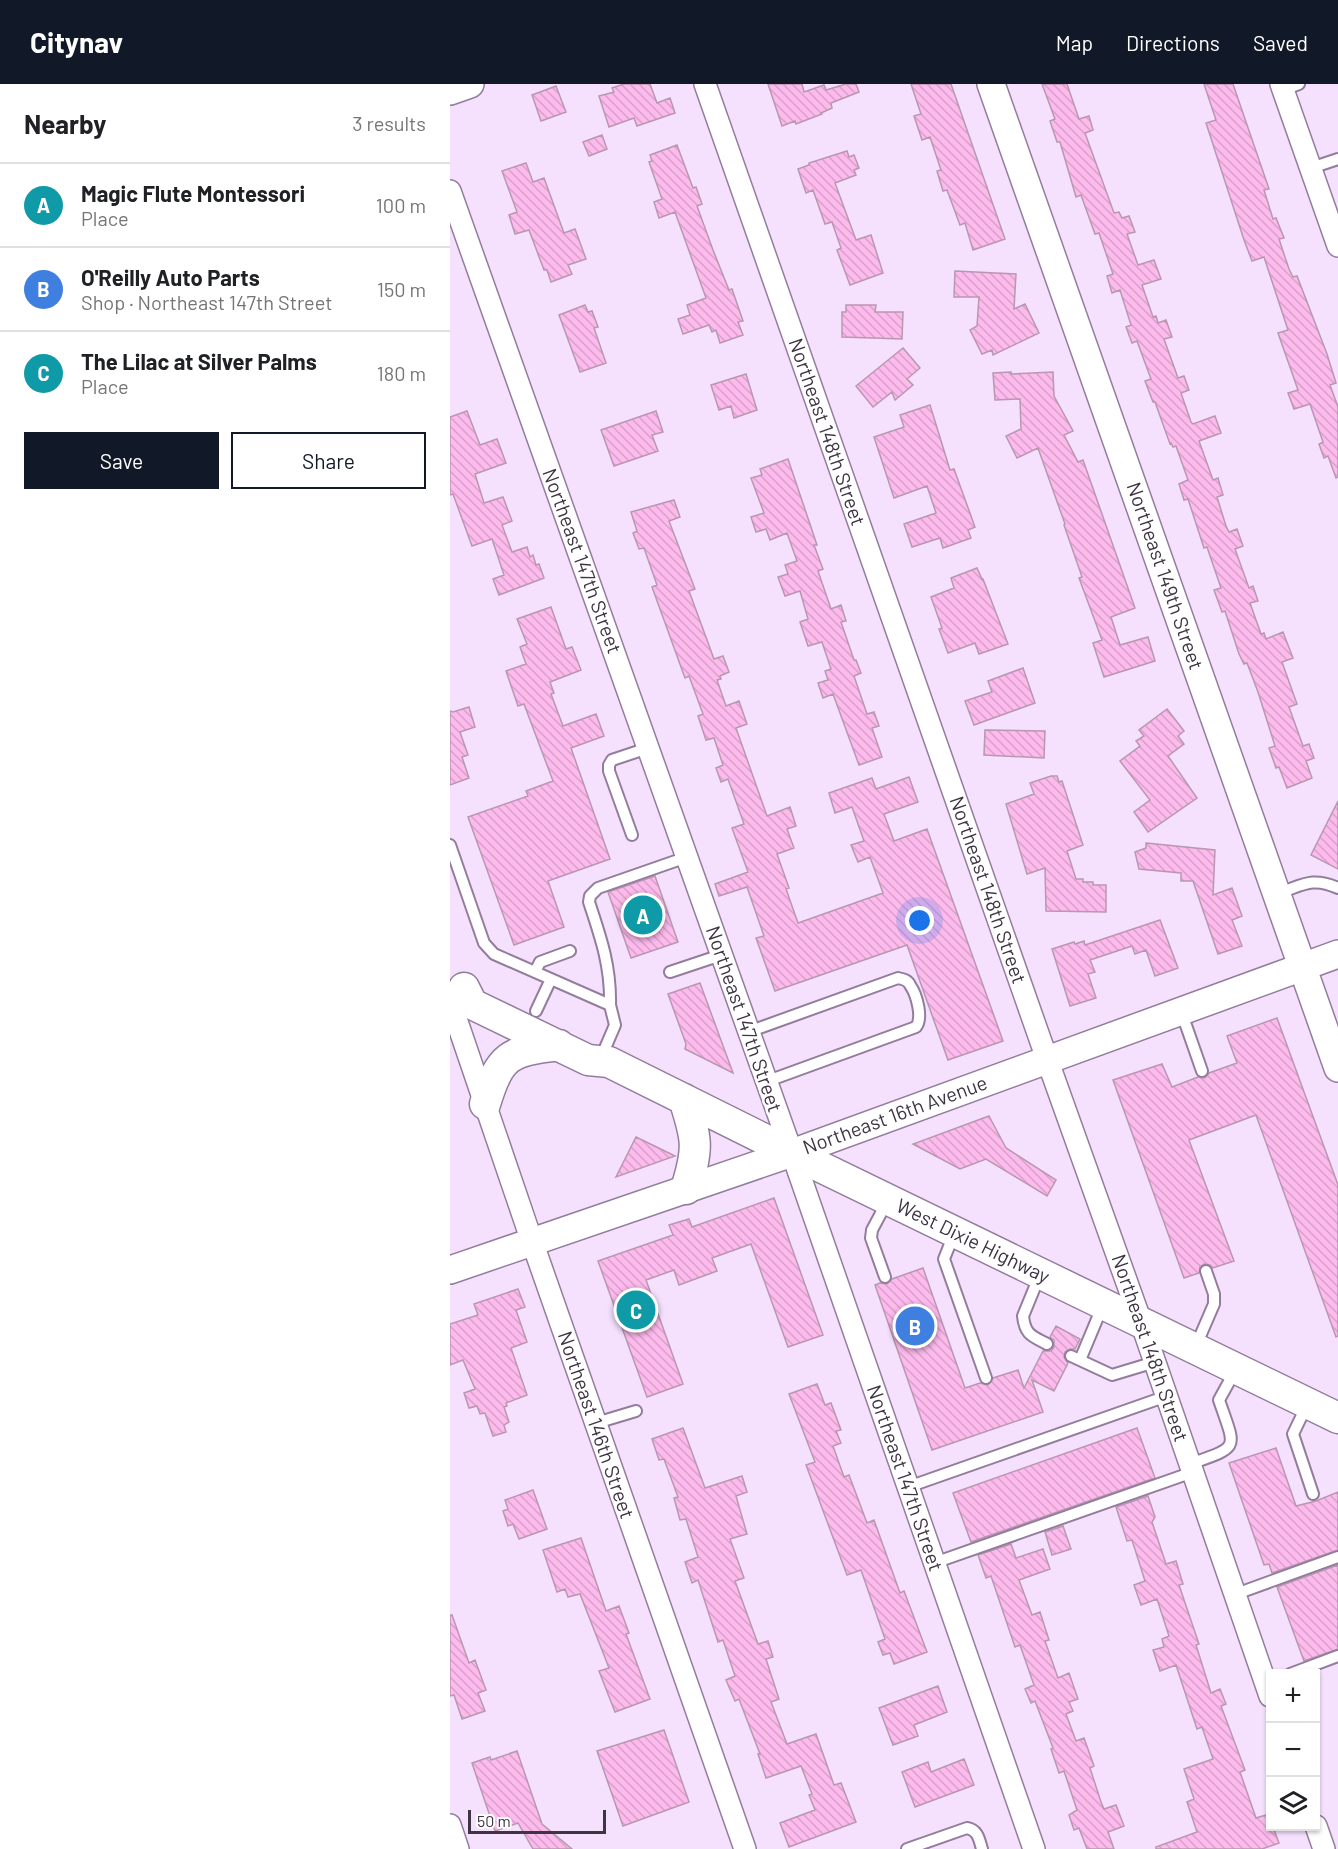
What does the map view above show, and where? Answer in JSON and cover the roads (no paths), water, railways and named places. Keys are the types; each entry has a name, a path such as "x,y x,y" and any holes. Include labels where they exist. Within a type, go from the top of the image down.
{"main road":[{"name":"West Dixie Highway","path":"455,990 481,986 536,1011 596,1042 606,1057 684,1099 1338,1418"},
{"name":"West Dixie Highway","path":"455,990 472,1004 588,1060 606,1057"},
{"path":"485,1104 493,1078 500,1065 508,1058 526,1049 559,1045"},
{"path":"684,1099 695,1135 695,1162 687,1189"}],"street":[{"path":"450,91 470,84"},
{"name":"Northeast 148th Street","path":"705,84 1266,1678"},
{"name":"Northeast 149th Street","path":"992,84 1338,1068"},
{"path":"1288,86 1311,168 1336,236"},
{"name":"Northeast 147th Street","path":"450,191 792,1153 1034,1849"},
{"name":"Northeast 16th Avenue","path":"450,1270 792,1153 1338,954"},
{"name":"Northeast 146th Street","path":"455,990 485,1104 745,1849"},
{"path":"450,1825 458,1849"},
{"path":"1318,1831 1324,1849"}],"lane":[{"path":"1311,168 1338,159"},
{"path":"632,836 609,771 609,765 612,760 648,748"},
{"path":"450,846 484,943 494,954 610,1005"},
{"path":"606,1057 615,1024 610,1005 611,981 608,963 589,902 590,896 598,888 687,857"},
{"path":"1276,894 1312,882 1326,883 1338,888"},
{"path":"535,972 540,962 570,951"},
{"path":"670,972 721,955"},
{"path":"748,1032 898,978 910,984 921,1015 916,1028 765,1082"},
{"path":"536,1011 551,979"},
{"path":"1181,1011 1202,1071"},
{"path":"885,1277 871,1238 872,1230 888,1200"},
{"path":"955,1232 944,1258 986,1378"},
{"path":"1195,1348 1214,1304 1214,1294 1206,1271"},
{"path":"1041,1274 1023,1316 1024,1327 1030,1335 1047,1344"},
{"path":"1104,1304 1076,1358 1112,1375 1155,1362"},
{"path":"934,1563 1192,1468 1222,1453 1229,1448 1232,1439 1220,1400 1236,1368"},
{"path":"908,1487 1167,1396"},
{"path":"1308,1403 1293,1434 1313,1494"},
{"path":"596,1423 636,1411"},
{"path":"1236,1594 1338,1557"},
{"path":"1303,1669 1338,1656"},
{"path":"906,1849 967,1828 973,1829 977,1834 982,1849"}],"place":[{"name":"Magic Flute Montessori","path":"643,915"},
{"name":"The Lilac at Silver Palms","path":"636,1310"},
{"name":"O'Reilly Auto Parts","path":"915,1326"}]}
